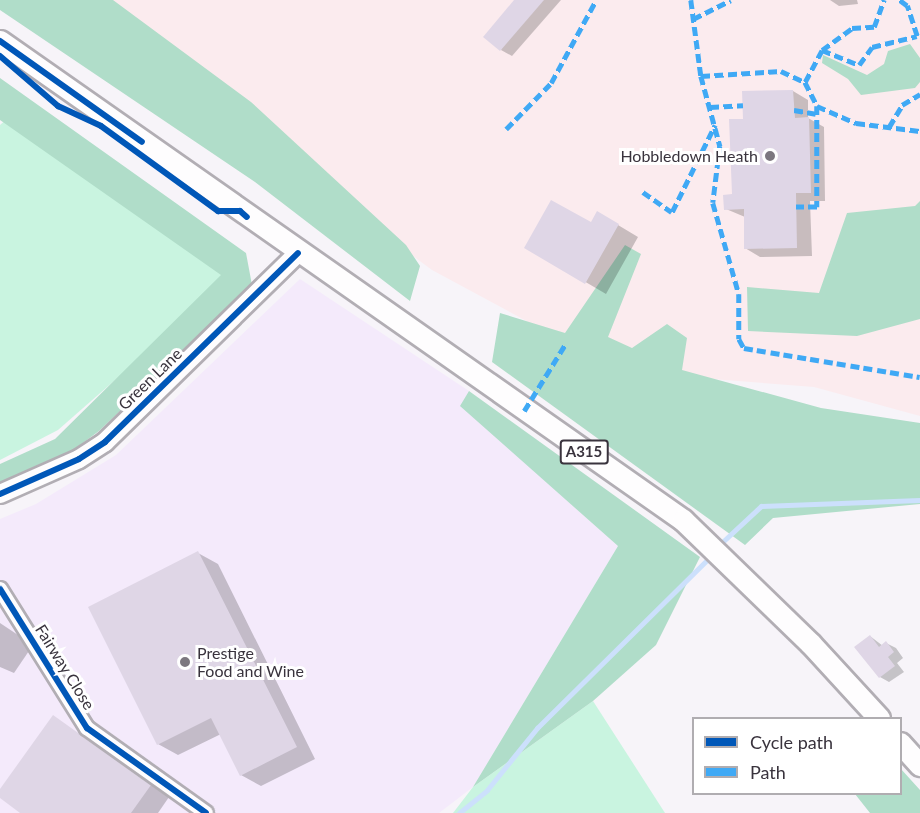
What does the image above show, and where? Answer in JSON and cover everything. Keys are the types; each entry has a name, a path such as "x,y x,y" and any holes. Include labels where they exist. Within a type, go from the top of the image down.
{"main road":[{"name":"A315","path":"0,41 702,536 810,644 878,717"},
{"path":"902,745 920,765"}],"street":[{"name":"Green Lane","path":"0,494 79,459 105,442 298,253"},
{"name":"Fairway Close","path":"0,589 87,728 206,813"}],"shaded area":[{"path":"68,0 920,0 920,416 814,387 621,372 432,270"},
{"path":"300,279 469,391 461,406 618,546 473,787 439,813 0,813 0,519 36,504 116,455"}],"green space":[{"path":"0,0 113,0 251,102 406,245 420,266 410,301 255,182 0,10"},
{"path":"910,44 920,58 920,82 915,88 861,95 848,79 822,63 823,55 867,75 884,64 888,51"},
{"path":"0,78 246,253 252,285 99,431 60,460 0,489 0,464 55,439 221,275 0,120"},
{"path":"17,110 236,274 58,430 0,460 0,125"},
{"path":"920,201 920,319 857,336 748,331 747,287 819,293 847,213 915,206"},
{"path":"625,245 641,254 608,337 632,348 667,324 687,338 682,370 821,408 920,423 920,504 773,518 745,545 492,362 500,313 565,333"},
{"path":"469,391 700,557 656,645 593,701 473,787 618,546 460,406"},
{"path":"593,701 665,813 453,813 473,787"},
{"path":"902,770 920,790 920,813 870,813 856,795 902,795"}],"building":[{"path":"514,0 544,0 500,51 483,37"},
{"name":"Hobbledown Heath","path":"793,90 795,118 809,117 811,193 796,193 797,248 744,249 744,209 724,210 723,195 732,194 729,119 743,119 742,91"},
{"path":"551,200 591,222 597,211 619,224 585,284 524,248"},
{"name":"Prestige Food and Wine","path":"198,551 297,747 240,776 211,718 157,745 88,607"},
{"path":"870,635 879,647 886,641 894,652 888,657 895,666 879,678 854,647"},
{"path":"53,715 151,785 131,813 20,813 0,798 0,789"}],"waterway":[{"path":"718,546 761,506 920,500"},
{"path":"459,813 487,790 537,728 711,556"}],"marked path":[{"path":"506,129 551,83 596,0"},
{"path":"691,0 701,76 720,146 713,203 739,294 739,339 744,348 920,377"},
{"path":"693,19 731,0"},
{"path":"822,50 852,28 874,27 884,0"},
{"path":"805,82 822,50 859,65 872,47 917,36 907,6 899,0"},
{"path":"701,76 781,71 805,82 817,106 817,207 796,207"},
{"path":"889,127 902,105 920,94"},
{"path":"710,107 743,105"},
{"path":"817,106 856,123 920,131"},
{"path":"794,110 816,114"},
{"path":"643,192 672,212 715,125"},
{"path":"524,411 566,343"}],"cycle path":[{"path":"0,41 142,142"},
{"path":"0,56 58,106 101,126 218,211 240,211 247,217"},
{"path":"0,494 79,459 105,442 298,253"},
{"path":"0,589 87,728 206,813"}],"place":[{"name":"Hobbledown Heath","path":"770,156"},
{"name":"Prestige Food and Wine","path":"185,662"}]}
